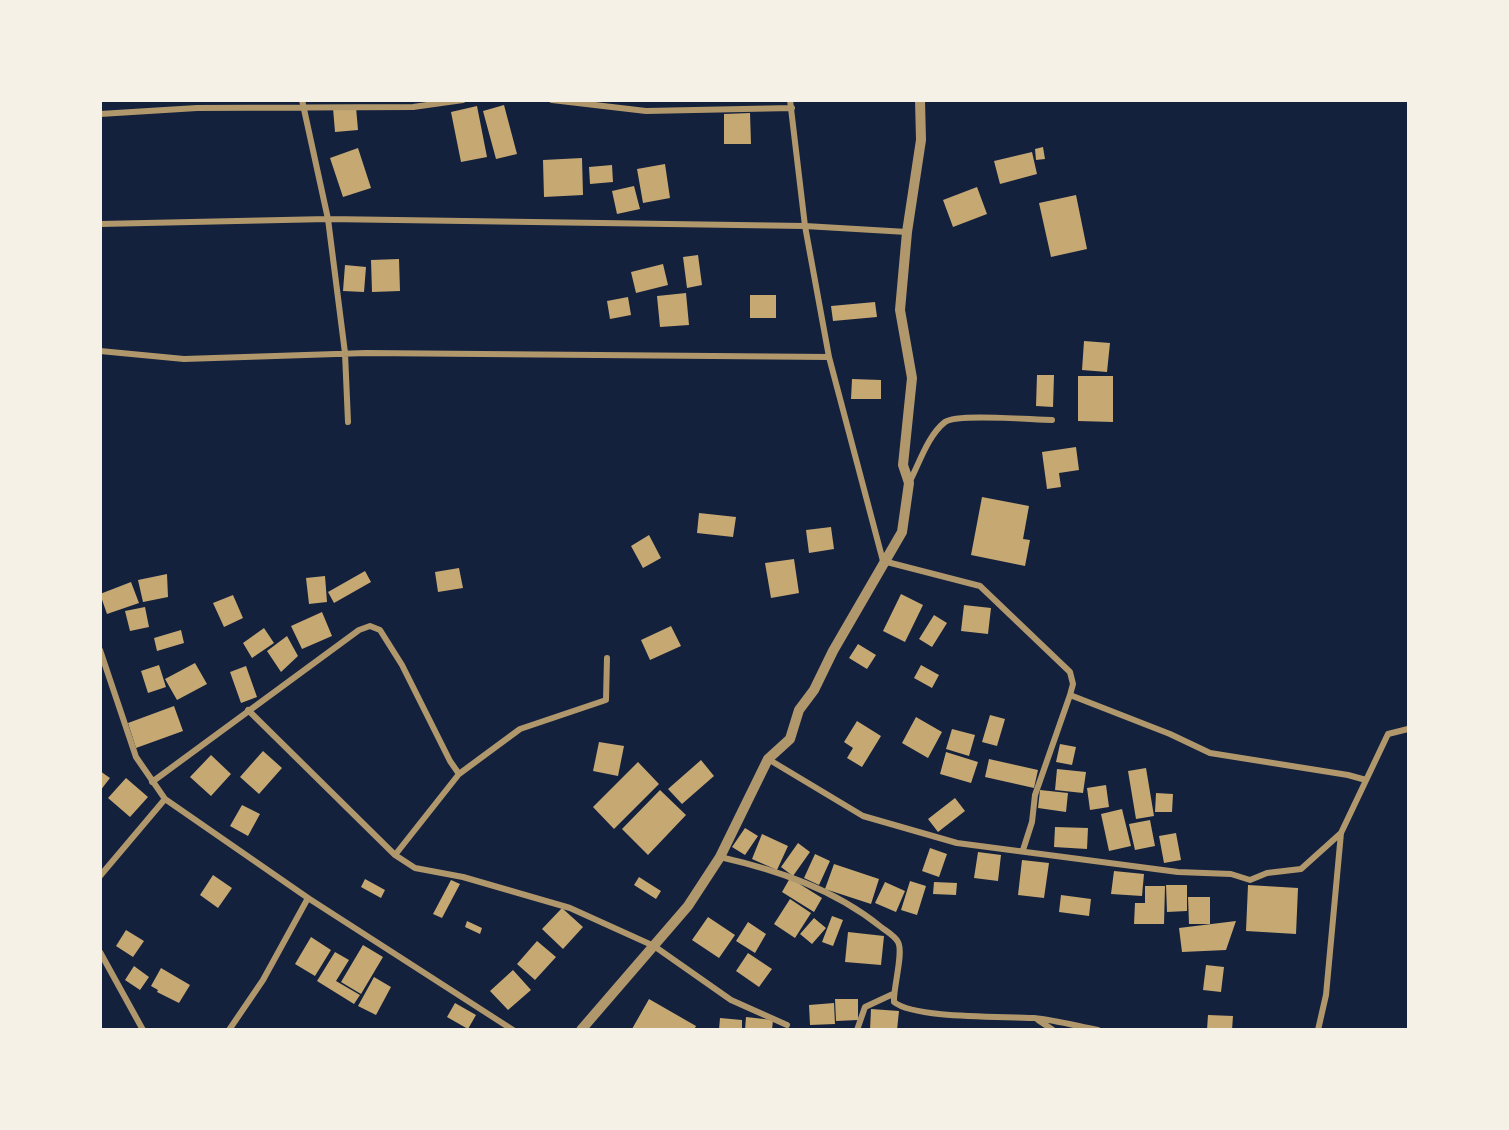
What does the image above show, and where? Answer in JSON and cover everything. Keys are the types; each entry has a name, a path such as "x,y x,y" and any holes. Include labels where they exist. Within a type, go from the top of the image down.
{"street":[{"path":"100,114 303,103 413,107 463,100"},
{"path":"552,100 646,111 791,104 805,226 829,357 883,561"},
{"path":"909,483 903,465 912,378 900,310 906,232 921,140 920,100"},
{"path":"303,103 328,219 345,353 348,423"},
{"path":"100,224 328,219 805,226 906,232"},
{"path":"100,351 184,359 345,353 829,357"},
{"path":"580,1029 688,906 720,857 768,759 790,739 799,710 814,690 883,561 902,532 909,483 935,433 946,421 962,418 1052,420"},
{"path":"883,561 980,586 1070,672 1073,684 1035,795 1032,822 1023,850"},
{"path":"152,782 359,630 370,626 380,630 402,665 450,761 459,774"},
{"path":"100,650 132,747 152,782 165,799 308,898 513,1029"},
{"path":"395,855 459,774 520,729 606,700 607,658"},
{"path":"1070,695 1170,734 1210,753 1348,775 1366,780"},
{"path":"248,710 395,855 415,868 463,877 570,908 654,946 732,1000 788,1025"},
{"path":"1318,1029 1326,995 1341,833 1388,734 1408,729"},
{"path":"768,759 863,816 957,843 1178,872 1232,874 1250,880 1267,873 1301,870 1341,833"},
{"path":"100,876 165,799"},
{"path":"720,857 796,879 864,914 898,942 900,950 893,994 894,1002 900,1007 922,1012 1037,1019 1098,1029"},
{"path":"229,1029 263,980 308,898"},
{"path":"100,952 140,1028"},
{"path":"857,1029 865,1007 893,994"},
{"path":"1037,1019 1053,1029"}],"building":[{"path":"504,105 517,154 496,159 483,111"},
{"path":"477,106 487,157 461,162 451,112"},
{"path":"356,107 358,130 335,132 333,108"},
{"path":"750,113 751,144 724,144 724,114"},
{"path":"1043,147 1045,159 1036,160 1035,149"},
{"path":"358,148 371,188 343,197 330,158"},
{"path":"1032,152 1037,174 1000,184 994,161"},
{"path":"582,158 583,195 544,197 543,160"},
{"path":"665,164 670,198 643,203 637,169"},
{"path":"612,165 613,182 590,184 589,167"},
{"path":"634,186 640,209 617,214 612,191"},
{"path":"977,187 987,214 953,227 943,200"},
{"path":"1076,195 1087,249 1051,257 1039,203"},
{"path":"698,255 702,285 687,288 683,257"},
{"path":"399,259 400,291 372,292 371,260"},
{"path":"663,264 668,285 636,293 631,272"},
{"path":"345,265 366,267 364,292 343,291"},
{"path":"686,293 689,325 660,327 657,296"},
{"path":"750,295 776,295 776,318 750,318"},
{"path":"628,297 631,315 610,319 607,301"},
{"path":"875,302 877,317 833,321 831,306"},
{"path":"1084,341 1110,343 1107,372 1082,370"},
{"path":"1037,375 1054,375 1053,407 1036,406"},
{"path":"1078,376 1113,376 1113,422 1078,421"},
{"path":"852,379 881,380 881,399 851,399"},
{"path":"1076,447 1079,470 1059,473 1061,487 1047,489 1042,452"},
{"path":"982,497 1029,506 1023,539 1030,540 1025,566 971,555"},
{"path":"699,513 736,517 733,537 697,533"},
{"path":"831,527 834,549 809,553 806,530"},
{"path":"649,535 661,558 643,568 631,546"},
{"path":"794,559 799,593 771,598 765,563"},
{"path":"459,568 463,588 438,592 435,572"},
{"path":"365,571 371,582 334,603 328,592"},
{"path":"167,574 168,597 143,602 138,580"},
{"path":"325,576 327,602 309,604 306,578"},
{"path":"131,582 139,603 107,614 100,594"},
{"path":"901,594 923,605 905,642 883,631"},
{"path":"233,595 243,618 224,627 213,603"},
{"path":"964,605 991,608 988,634 961,631"},
{"path":"145,607 149,627 130,631 125,611"},
{"path":"322,612 332,636 302,649 291,626"},
{"path":"934,615 947,623 932,647 919,639"},
{"path":"671,626 681,646 650,660 641,640"},
{"path":"264,628 274,643 252,658 243,643"},
{"path":"181,630 184,643 157,651 154,638"},
{"path":"287,636 298,656 281,672 267,651"},
{"path":"858,644 876,655 867,669 849,658"},
{"path":"195,663 207,684 177,700 165,679"},
{"path":"159,665 166,687 148,693 141,671"},
{"path":"921,665 939,675 932,688 914,678"},
{"path":"246,666 257,697 241,703 230,672"},
{"path":"174,706 183,731 136,748 128,723"},
{"path":"990,715 1005,719 997,746 982,742"},
{"path":"916,717 942,732 928,758 902,743"},
{"path":"857,721 881,736 862,767 847,758 853,748 844,742"},
{"path":"952,729 975,735 969,756 946,749"},
{"path":"599,742 624,746 618,776 593,771"},
{"path":"1060,744 1076,747 1072,765 1056,762"},
{"path":"263,751 282,768 259,794 240,777"},
{"path":"946,752 978,762 971,783 940,774"},
{"path":"211,755 231,774 211,796 190,777"},
{"path":"989,759 1038,770 1034,788 985,777"},
{"path":"701,760 714,776 682,804 668,789"},
{"path":"638,762 659,784 614,829 593,807"},
{"path":"1146,768 1154,816 1136,819 1128,771"},
{"path":"1057,769 1086,772 1083,793 1055,790"},
{"path":"100,771 110,778 100,791"},
{"path":"126,778 148,797 130,817 108,798"},
{"path":"1106,785 1109,807 1090,810 1087,788"},
{"path":"660,790 686,815 648,855 622,829"},
{"path":"1040,790 1068,793 1066,812 1038,808"},
{"path":"1156,793 1173,794 1172,812 1155,812"},
{"path":"955,798 965,811 938,832 928,819"},
{"path":"242,805 260,814 248,836 230,826"},
{"path":"1122,809 1131,846 1109,851 1101,814"},
{"path":"1150,820 1155,846 1135,850 1129,824"},
{"path":"1055,827 1088,828 1087,849 1054,847"},
{"path":"745,828 758,836 745,855 732,847"},
{"path":"1176,833 1181,860 1164,863 1159,836"},
{"path":"762,834 788,846 777,870 752,859"},
{"path":"798,843 810,852 793,876 781,867"},
{"path":"930,848 947,854 939,877 922,871"},
{"path":"978,852 1001,855 998,881 974,878"},
{"path":"815,854 830,861 819,885 804,878"},
{"path":"1022,860 1049,863 1044,898 1018,895"},
{"path":"834,864 879,879 871,904 825,889"},
{"path":"1114,871 1144,874 1142,896 1111,894"},
{"path":"213,875 232,888 218,908 200,895"},
{"path":"639,877 661,891 656,899 634,885"},
{"path":"790,878 822,898 814,912 782,892"},
{"path":"365,879 385,890 381,898 361,887"},
{"path":"451,880 460,884 442,918 433,914"},
{"path":"910,881 926,886 917,915 901,910"},
{"path":"885,882 905,891 896,912 875,903"},
{"path":"934,882 957,883 956,895 933,894"},
{"path":"1166,885 1187,885 1187,911 1167,912"},
{"path":"1248,885 1298,888 1296,934 1246,931"},
{"path":"1145,886 1165,886 1164,924 1134,924 1135,903 1145,903"},
{"path":"1061,895 1091,899 1089,916 1059,912"},
{"path":"1188,897 1210,897 1210,924 1189,924"},
{"path":"790,899 811,913 795,938 774,924"},
{"path":"562,908 583,927 563,949 542,929"},
{"path":"832,916 843,920 833,946 822,942"},
{"path":"708,917 735,935 719,958 692,940"},
{"path":"814,918 826,928 812,944 800,934"},
{"path":"467,921 482,928 480,934 465,927"},
{"path":"1236,921 1226,950 1182,952 1179,928"},
{"path":"748,922 766,934 755,953 736,941"},
{"path":"126,930 144,941 133,957 116,946"},
{"path":"848,932 884,936 881,965 845,962"},
{"path":"311,937 331,950 315,976 295,964"},
{"path":"537,941 556,957 535,980 517,964"},
{"path":"363,945 383,957 361,994 341,982"},
{"path":"335,952 349,960 336,981 360,995 354,1004 317,981"},
{"path":"748,953 772,969 759,987 736,971"},
{"path":"1206,965 1224,967 1221,992 1203,990"},
{"path":"134,966 149,977 140,990 125,980"},
{"path":"161,968 190,985 179,1003 157,992 158,990 151,986"},
{"path":"513,970 531,990 508,1010 490,991"},
{"path":"374,977 391,987 376,1015 358,1006"},
{"path":"649,999 696,1026 694,1030 632,1029"},
{"path":"835,999 858,999 858,1020 836,1021"},
{"path":"455,1003 476,1015 468,1029 447,1017"},
{"path":"834,1003 835,1024 810,1025 809,1005"},
{"path":"871,1009 899,1011 897,1030 870,1030"},
{"path":"1208,1015 1233,1016 1232,1030 1207,1030"},
{"path":"746,1017 773,1020 772,1030 745,1030"},
{"path":"720,1018 742,1020 742,1030 719,1030"}]}
